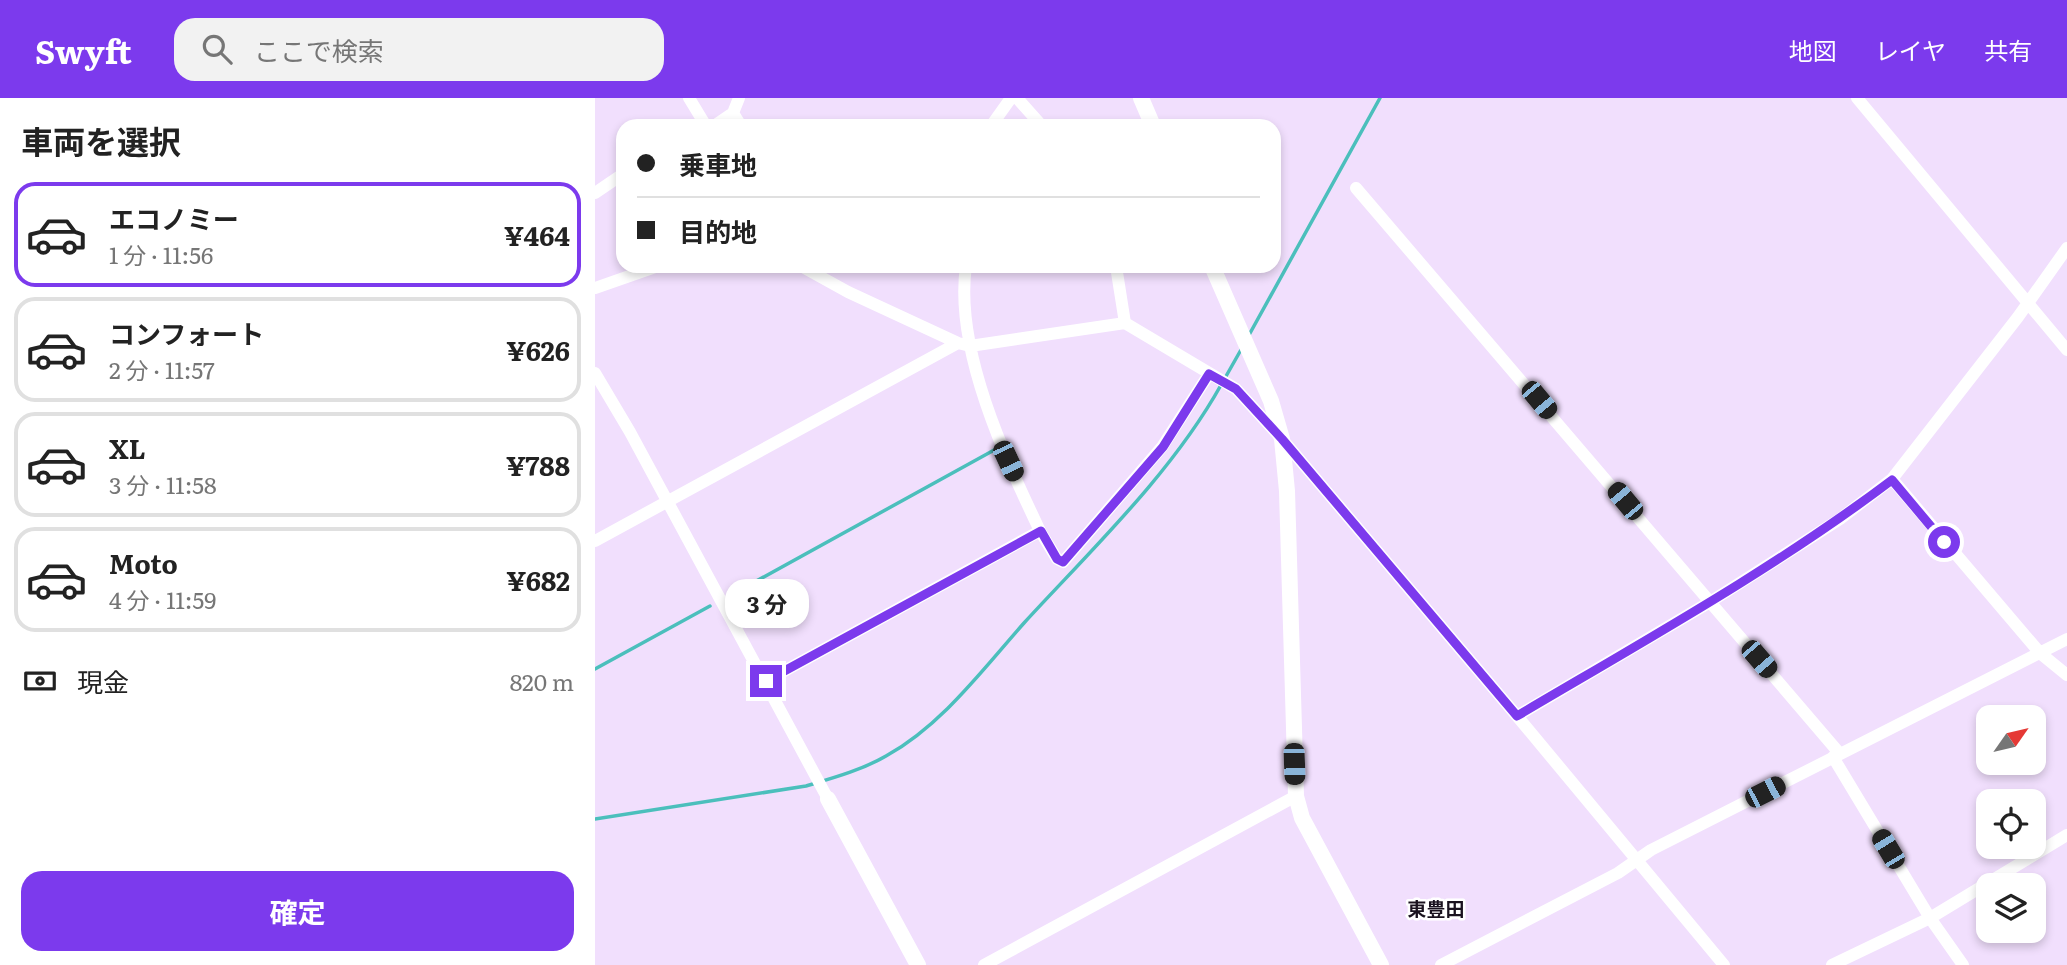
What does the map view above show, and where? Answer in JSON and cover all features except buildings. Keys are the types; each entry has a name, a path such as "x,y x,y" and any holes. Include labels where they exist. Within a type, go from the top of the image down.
{"street":[{"path":"689,98 702,119"},
{"path":"724,119 733,113 740,98"},
{"path":"996,119 1011,98"},
{"path":"1017,98 1036,119"},
{"path":"1141,98 1150,119"},
{"path":"1857,98 2067,350"},
{"path":"733,113 737,119"},
{"path":"595,193 616,179"},
{"path":"1356,188 1710,602 1836,755 1930,918 1963,965"},
{"path":"1517,716 1710,602 1840,519 1892,480 1916,453 2067,248"},
{"path":"595,288 638,273"},
{"path":"814,273 848,292 964,344"},
{"path":"965,273 964,344 1008,461 1041,531 1057,559 1063,562 1163,447 1209,374"},
{"path":"1117,273 1125,323"},
{"path":"1215,273 1271,401 1282,439 1287,491 1296,796 1302,818 1381,965"},
{"path":"595,541 964,344 1125,323 1236,389 1282,439 1517,716 1724,965"},
{"path":"595,373 766,681 918,965"},
{"path":"1892,480 2040,653 2067,675"},
{"path":"766,681 1041,531"},
{"path":"1441,965 1836,755 2067,639"},
{"path":"984,965 1296,796"},
{"path":"1832,965 1930,918 2067,835"}],"waterway":[{"path":"1249,335 1380,98"},
{"path":"1225,378 1242,348"},
{"path":"595,819 806,786 867,765 906,743 961,695 1130,509 1179,449 1221,385"},
{"path":"731,595 996,449"},
{"path":"595,669 710,606"}],"district":[{"name":"東豊田","path":"1436,909"}],"route":[{"path":"766,681 1041,531 1057,559 1063,562 1163,447 1209,374 1236,389 1282,439 1517,716 1710,602 1840,519 1892,480 1944,542"}]}
